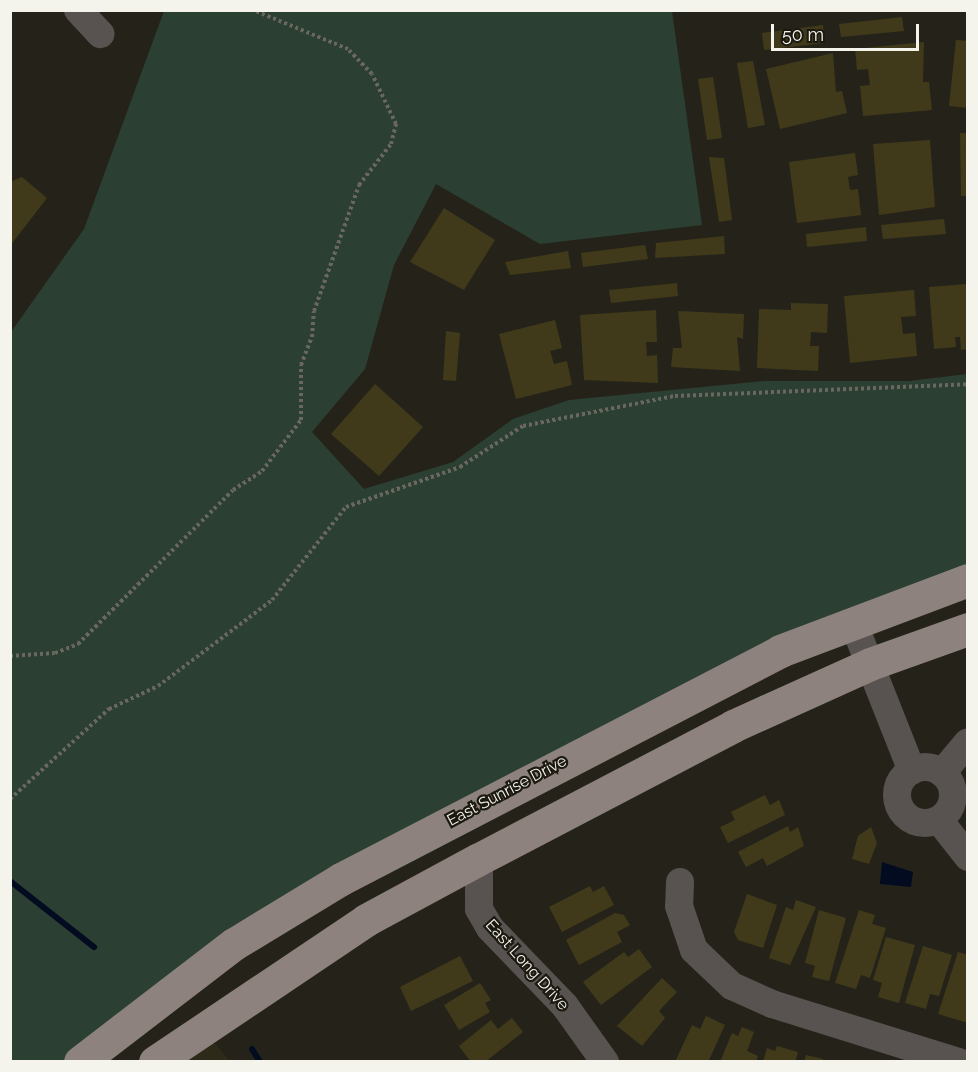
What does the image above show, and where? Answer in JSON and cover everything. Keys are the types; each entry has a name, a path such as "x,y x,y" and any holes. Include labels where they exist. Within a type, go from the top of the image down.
{"main road":[{"name":"East Sunrise Drive","path":"80,1062 234,944 341,879 759,662 853,622 968,580"},
{"path":"155,1062 183,1050 366,920 479,859 733,726 870,664 968,629"},
{"path":"341,879 366,920"}],"street":[{"path":"78,10 100,34"},
{"path":"853,622 912,771"},
{"path":"942,773 968,741"},
{"path":"927,767 942,773 953,797 939,820 920,823 903,813 897,795 912,771 927,767"},
{"path":"939,820 968,857"},
{"name":"East Long Drive","path":"479,859 479,909 490,928 565,1006 605,1062"},
{"path":"680,882 679,906 694,950 732,986 772,1004 958,1062"}],"path":[{"path":"10,656 55,653 78,644 233,490 262,471 301,420 301,365 312,337 314,311 359,185 392,144 396,124 372,74 348,49 253,10"},
{"path":"10,799 109,709 158,686 272,600 346,507 460,467 523,426 675,396 968,384"}],"shaded area":[{"path":"211,1039 230,1061 187,1062"}],"green space":[{"path":"164,11 672,11 702,225 540,244 436,184 394,265 365,369 312,432 364,489 453,462 513,419 569,400 765,381 909,381 967,374 967,580 930,593 341,879 80,1061 11,1062 11,332 84,229"}],"water":[{"path":"882,862 913,872 911,887 880,884"}],"building":[{"path":"902,17 904,31 841,37 839,24"},
{"path":"823,25 824,43 764,50 762,33"},
{"path":"956,40 968,41 968,108 949,106"},
{"path":"924,42 923,82 929,82 932,110 863,116 860,86 870,85 868,69 857,70 855,49"},
{"path":"833,53 836,92 842,91 847,113 780,129 766,69"},
{"path":"753,61 765,125 748,128 737,63"},
{"path":"713,77 722,138 707,140 698,79"},
{"path":"960,133 968,133 968,196 961,196"},
{"path":"930,140 935,207 879,215 873,144"},
{"path":"855,153 858,175 848,177 850,190 858,189 861,215 797,223 789,162"},
{"path":"709,157 724,158 732,220 719,222"},
{"path":"22,177 47,198 10,246 10,182"},
{"path":"444,208 495,240 464,290 410,262"},
{"path":"944,219 946,234 883,239 881,225"},
{"path":"866,227 867,241 807,247 806,234"},
{"path":"724,236 725,254 655,258 656,243"},
{"path":"645,245 648,259 583,267 581,253"},
{"path":"568,251 571,268 510,275 505,262"},
{"path":"677,283 678,296 611,303 609,290"},
{"path":"968,284 968,349 961,350 960,337 955,337 956,347 934,349 929,287"},
{"path":"914,290 916,316 901,317 903,334 915,333 917,356 850,363 844,296"},
{"path":"791,303 828,304 827,333 811,332 810,346 819,346 818,371 757,368 759,309 791,310"},
{"path":"656,310 657,342 646,342 647,356 657,355 658,383 584,380 580,315"},
{"path":"678,311 744,314 743,339 737,337 740,371 671,367 673,348 682,348"},
{"path":"555,320 562,348 550,351 554,364 567,361 572,385 516,399 499,334"},
{"path":"446,331 460,333 456,381 443,380"},
{"path":"375,384 423,427 379,476 331,434"},
{"path":"765,795 770,805 779,800 785,815 728,843 720,827 735,820 731,812"},
{"path":"788,826 790,832 798,827 804,846 767,866 763,858 746,867 738,852"},
{"path":"871,827 877,843 869,864 852,859 858,836"},
{"path":"590,886 593,892 604,886 614,905 562,932 549,907"},
{"path":"747,894 777,905 763,948 738,940 734,932"},
{"path":"796,900 816,907 790,965 769,958 786,907 793,910"},
{"path":"819,910 846,918 829,981 812,977 815,966 805,963"},
{"path":"859,910 875,915 872,924 886,928 870,978 861,975 856,989 835,983"},
{"path":"615,913 624,915 630,925 617,932 622,942 579,965 566,940"},
{"path":"886,937 915,945 899,1003 878,997 882,983 873,980"},
{"path":"923,946 952,955 939,996 930,994 926,1009 905,1003"},
{"path":"639,949 652,967 601,1005 583,982 624,952 628,957"},
{"path":"958,952 968,955 968,1023 938,1014"},
{"path":"460,956 473,981 411,1011 400,987"},
{"path":"662,978 677,992 659,1011 665,1018 642,1046 617,1026"},
{"path":"480,983 491,1000 485,1003 490,1012 459,1030 444,1005"},
{"path":"706,1016 725,1025 708,1062 675,1062 692,1025 700,1029"},
{"path":"512,1018 523,1032 485,1062 471,1062 459,1046 491,1020 498,1029"},
{"path":"742,1027 754,1032 747,1051 758,1056 756,1062 720,1062 732,1033 738,1036"},
{"path":"777,1046 798,1052 795,1062 763,1062 767,1048 775,1051"},
{"path":"806,1055 823,1059 822,1062 804,1062"}],"waterway":[{"path":"10,881 94,947"},
{"path":"252,1049 260,1062"}]}
